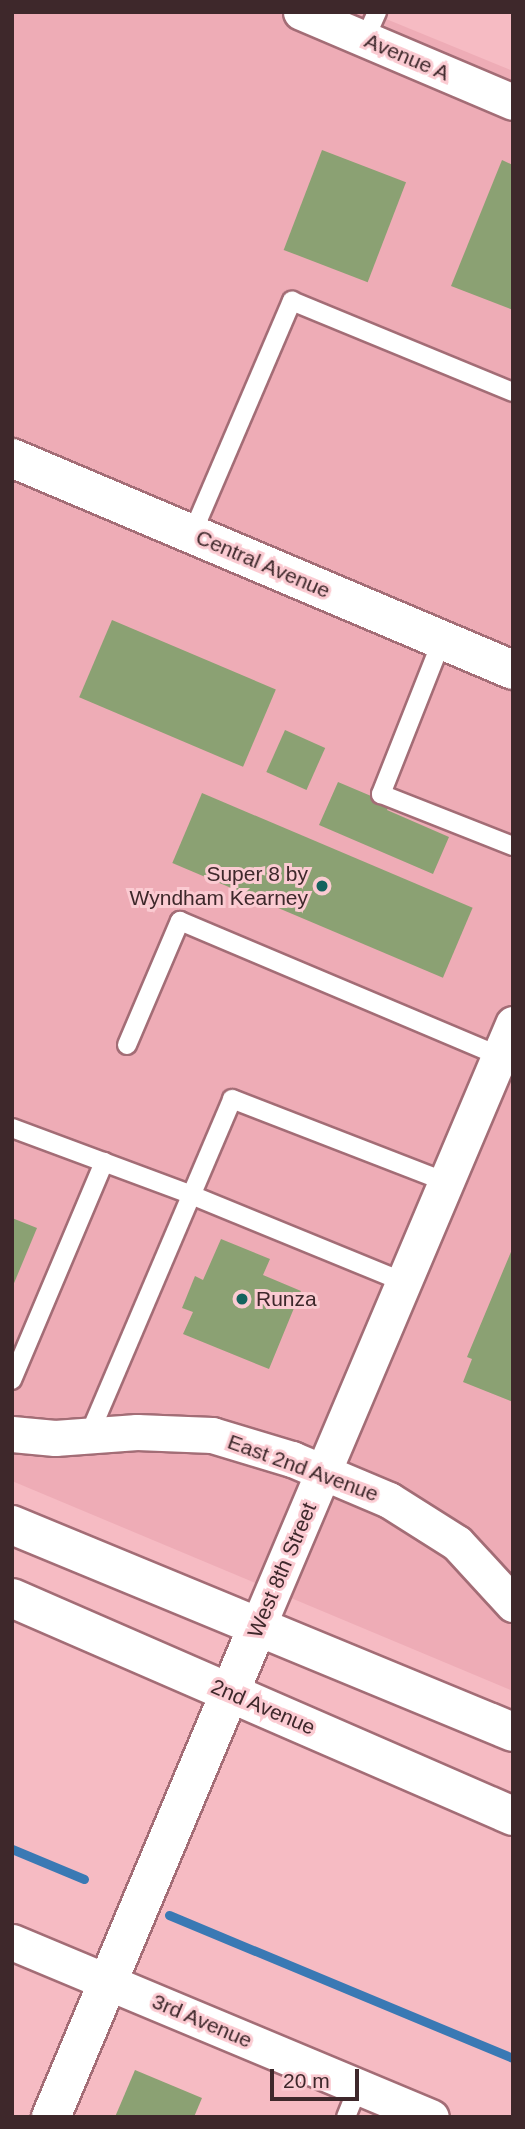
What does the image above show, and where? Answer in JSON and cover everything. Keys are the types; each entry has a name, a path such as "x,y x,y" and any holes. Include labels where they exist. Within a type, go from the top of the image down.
{"street":[{"name":"Avenue A","path":"301,12 371,26 513,102"},
{"name":"Central Avenue","path":"12,458 513,670"},
{"name":"West 8th Street","path":"51,2117 513,1024"},
{"name":"East 2nd Avenue","path":"12,1434 55,1438 137,1432 212,1435 324,1472 388,1500 457,1543 513,1604"},
{"path":"12,1525 513,1732"},
{"name":"2nd Avenue","path":"12,1598 513,1816"},
{"name":"3rd Avenue","path":"12,1942 108,1982 352,2102 431,2117"}],"lane":[{"path":"192,534 292,302 513,391"},
{"path":"442,640 381,794 513,846"},
{"path":"127,1045 180,921 499,1056"},
{"path":"89,1435 189,1194 232,1099 446,1182"},
{"path":"12,1128 189,1194 404,1282"},
{"path":"12,1380 104,1162"}],"shaded area":[{"path":"12,12 369,12 513,71 513,1691 12,1481"}],"building":[{"path":"322,150 406,182 368,282 284,250"},
{"path":"502,160 513,165 513,310 451,286"},
{"path":"112,620 276,690 243,767 79,697"},
{"path":"285,730 325,748 306,790 266,772"},
{"path":"338,782 390,804 387,810 449,837 433,874 319,825"},
{"name":"Super 8 by Wyndham Kearney","path":"202,793 473,908 443,978 172,863"},
{"path":"12,1218 37,1228 12,1288"},
{"name":"Runza","path":"221,1239 270,1259 263,1275 301,1291 269,1369 183,1334 193,1312 182,1308 195,1276 203,1280"},
{"path":"513,1247 513,1402 463,1382 472,1359 467,1357"},
{"path":"135,2070 202,2098 194,2117 115,2117"}],"waterway":[{"path":"12,1849 84,1879"},
{"path":"169,1915 513,2058"}],"place":[{"name":"Super 8 by Wyndham Kearney","path":"322,886"},
{"name":"Runza","path":"242,1299"}]}
